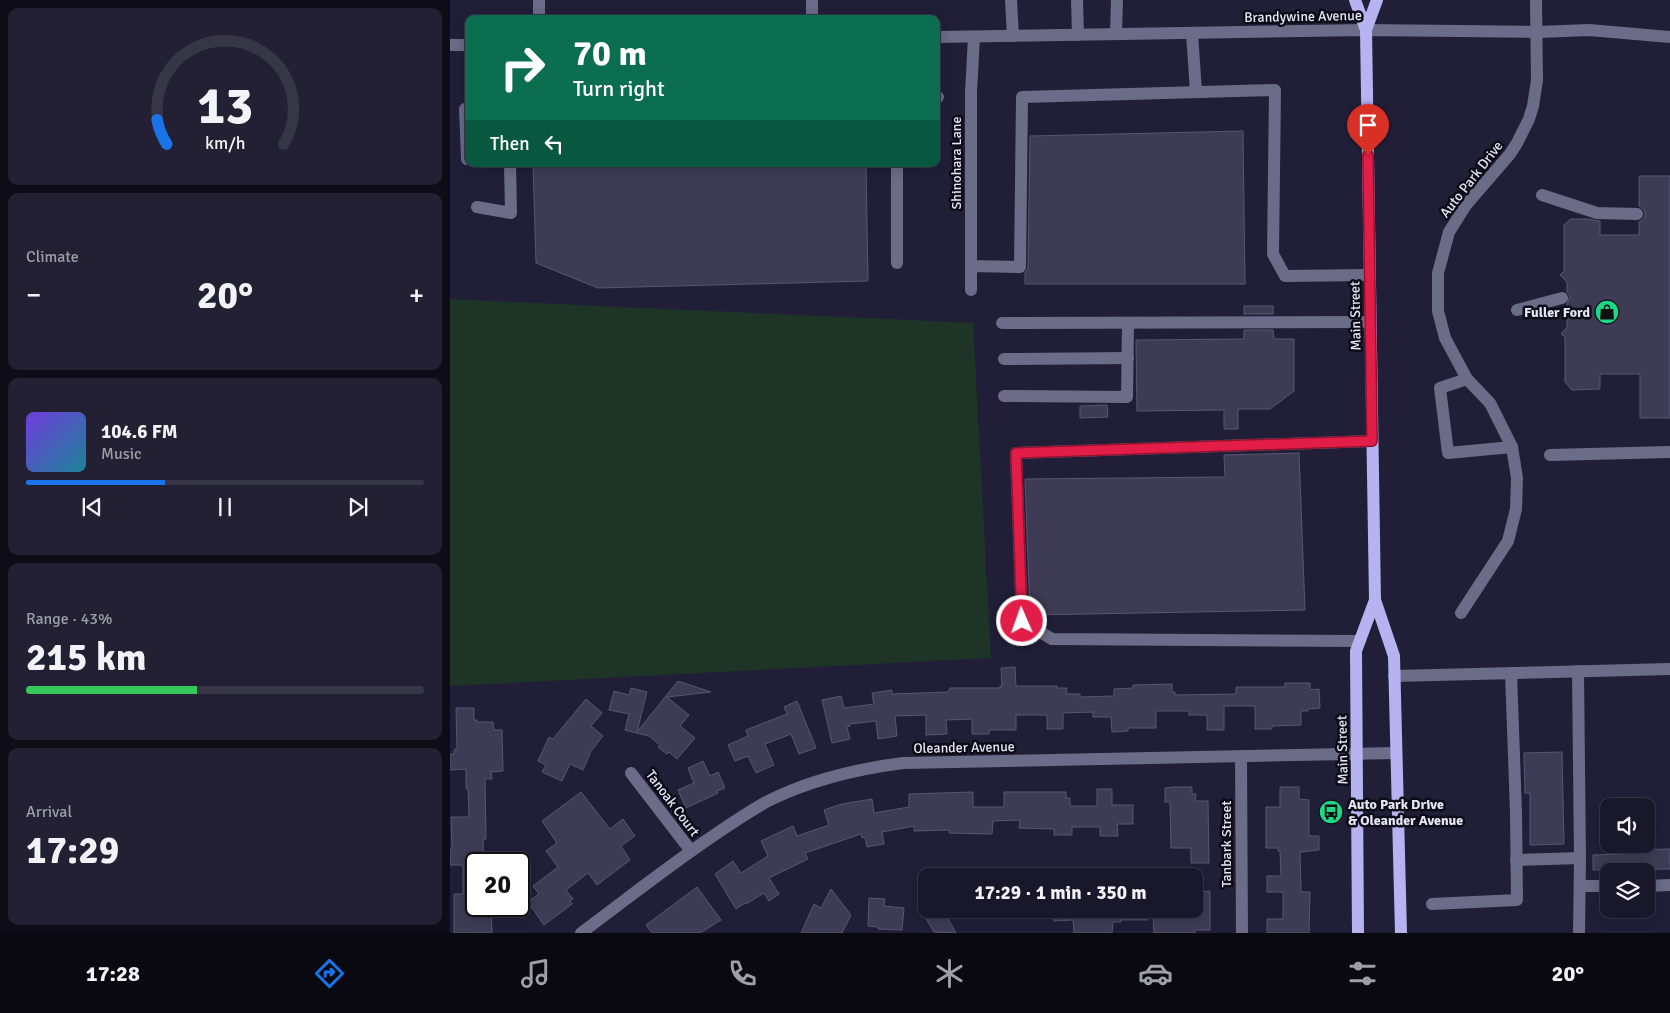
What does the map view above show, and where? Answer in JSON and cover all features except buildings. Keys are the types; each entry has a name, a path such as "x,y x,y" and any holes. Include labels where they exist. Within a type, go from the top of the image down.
{"main road":[{"name":"Main Street","path":"1355,0 1366,30 1375,600 1394,656 1400,933"},
{"name":"Main Street","path":"1366,30 1377,0"},
{"name":"Main Street","path":"1358,933 1356,651 1375,600"}],"street":[{"path":"539,0 539,15"},
{"path":"812,0 812,15"},
{"path":"1011,0 1013,36"},
{"path":"1078,0 1078,35"},
{"path":"1116,34 1117,0"},
{"name":"Auto Park Drive","path":"1461,613 1508,541 1516,509 1517,478 1512,447 1490,403 1467,379 1445,338 1438,310 1438,273 1449,232 1466,205 1510,154 1524,131 1531,112 1536,93 1538,32 1536,0"},
{"name":"Brandywine Avenue","path":"940,37 1366,30 1538,32 1589,30 1670,37"},
{"path":"1192,33 1196,92"},
{"name":"Shinohara Lane","path":"971,290 971,92 974,37"},
{"path":"450,45 465,45"},
{"path":"971,266 1020,267 1022,97 1274,90 1272,254 1285,276 1369,275"},
{"path":"476,207 511,213 510,167"},
{"path":"897,167 897,263"},
{"path":"1542,195 1597,212 1637,214"},
{"path":"1517,310 1562,298"},
{"path":"1002,323 1370,322"},
{"path":"1004,396 1127,397 1128,323"},
{"path":"1004,359 1128,358"},
{"path":"1467,379 1440,388 1448,453 1512,447"},
{"path":"1360,641 1052,639 1022,621 1016,453 1372,441"},
{"path":"1550,455 1670,452"},
{"path":"1394,676 1670,669"},
{"path":"1578,671 1581,886 1579,933"},
{"path":"1432,904 1517,900 1512,673"},
{"name":"Oleander Avenue","path":"582,933 691,851 736,820 768,802 806,785 868,767 903,763 1396,753"},
{"name":"Tanbark Street","path":"1241,756 1242,933"},
{"name":"Tanoak Court","path":"631,773 691,851"},
{"path":"1516,860 1580,858"},
{"path":"1655,886 1670,885"},
{"path":"1581,886 1600,886"}],"green space":[{"path":"450,299 973,323 991,658 450,686"}],"place":[{"name":"Fuller Ford","path":"1607,312"},
{"name":"Auto Park Drive & Oleander Avenue","path":"1331,812"}],"route":[{"path":"1022,621 1016,453 1372,441 1368,155"}]}
